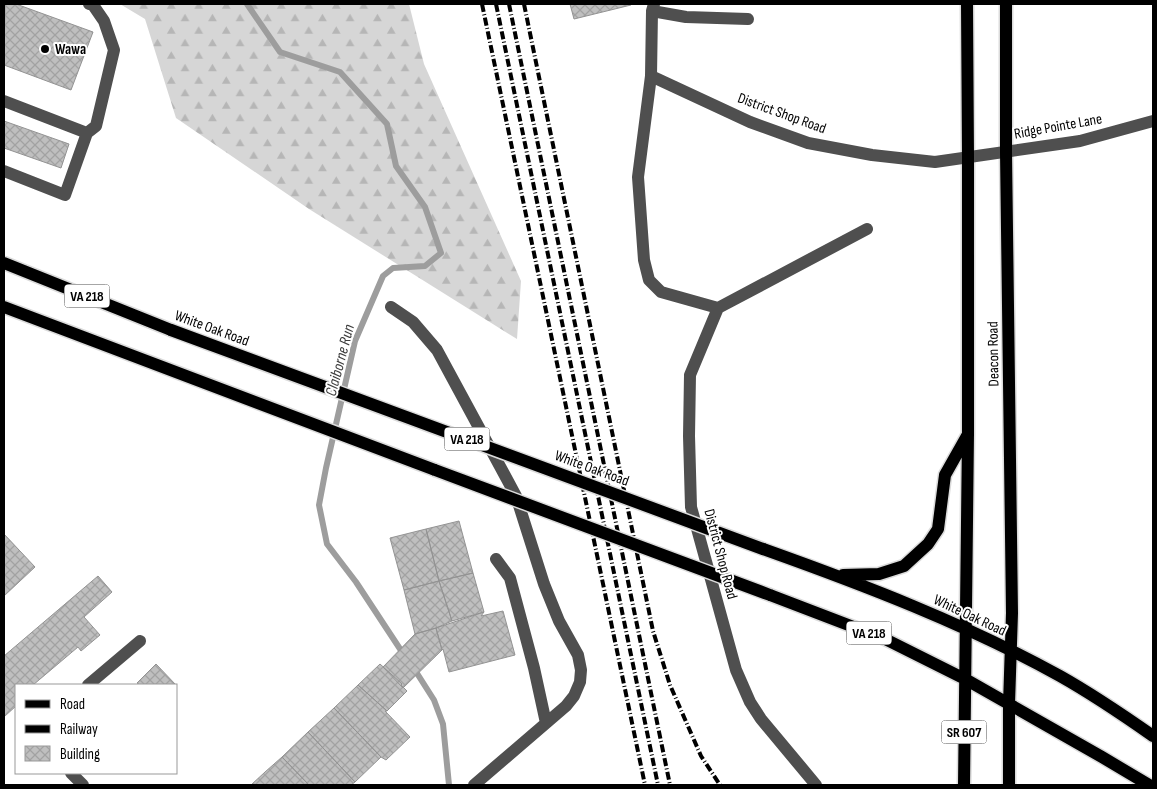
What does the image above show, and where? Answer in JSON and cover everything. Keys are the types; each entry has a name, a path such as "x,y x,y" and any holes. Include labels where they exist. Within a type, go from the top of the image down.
{"main road":[{"name":"Deacon Road","path":"965,679 968,434 966,4"},
{"name":"Deacon Road","path":"1006,4 1012,613 1009,785"},
{"name":"White Oak Road","path":"4,263 171,330 838,576 967,629 1060,676 1153,736"},
{"name":"VA 218","path":"4,307 885,639 965,679 1149,785"},
{"path":"838,576 879,574 904,566 928,544 938,529 944,475 968,434"},
{"name":"SR 607","path":"964,785 965,679"}],"street":[{"path":"4,170 65,195 87,133 96,126 114,50 104,21 94,5 90,4"},
{"path":"748,19 686,17 653,7 651,76 638,177 644,260 649,280 661,292 718,308 867,229"},
{"name":"District Shop Road","path":"651,76 750,122 808,143 872,155 935,162 968,157"},
{"path":"4,102 87,133"},
{"name":"Ridge Pointe Lane","path":"968,157 1080,141 1153,121"},
{"path":"391,308 413,322 437,350 516,496 544,584 559,621 578,655 581,670 580,682 574,696 566,706 477,782"},
{"name":"District Shop Road","path":"718,308 690,375 690,508 736,670 750,702 761,720 816,785"},
{"path":"496,559 510,578 534,668 546,723"},
{"path":"89,684 140,641"},
{"path":"72,774 83,785"}],"green space":[{"path":"120,4 409,4 424,64 521,281 517,339 309,209 176,118 145,19"}],"building":[{"name":"Wawa","path":"5,4 16,4 93,32 71,90 4,65"},
{"path":"570,4 630,4 631,5 574,19"},
{"path":"4,121 69,144 61,168 4,148"},
{"path":"459,521 473,573 439,581 426,529"},
{"path":"426,529 439,581 404,590 390,538"},
{"path":"4,534 35,567 4,596"},
{"path":"473,573 484,612 452,621 439,581"},
{"path":"98,576 112,592 84,617 100,635 81,651 78,647 34,684 15,684 15,707 5,716 4,656"},
{"path":"439,581 452,621 415,634 404,590"},
{"path":"503,611 515,655 449,672 436,628 484,612 481,616"},
{"path":"436,628 442,650 403,688 383,667 415,634"},
{"path":"156,664 175,684 138,684 137,683"},
{"path":"380,664 407,691 387,711 358,685"},
{"path":"358,685 387,711 385,711 410,737 386,760 334,708"},
{"path":"334,708 381,757 355,782 308,732"},
{"path":"308,732 355,782 351,785 309,785 282,757"},
{"path":"282,757 309,785 251,785 265,772"}],"waterway":[{"name":"Claiborne Run","path":"247,4 280,52 340,72 387,124 396,166 425,207 441,253 425,266 393,268 383,276 355,341 319,505 327,544 356,582 404,655"},
{"name":"Claiborne Run","path":"413,667 434,700 443,724 449,785"}],"railway":[{"path":"482,4 645,785"},
{"path":"496,4 658,785"},
{"path":"509,4 670,785"},
{"path":"524,4 653,631 670,685 701,756 720,785"}],"place":[{"name":"Wawa","path":"45,49"}]}
